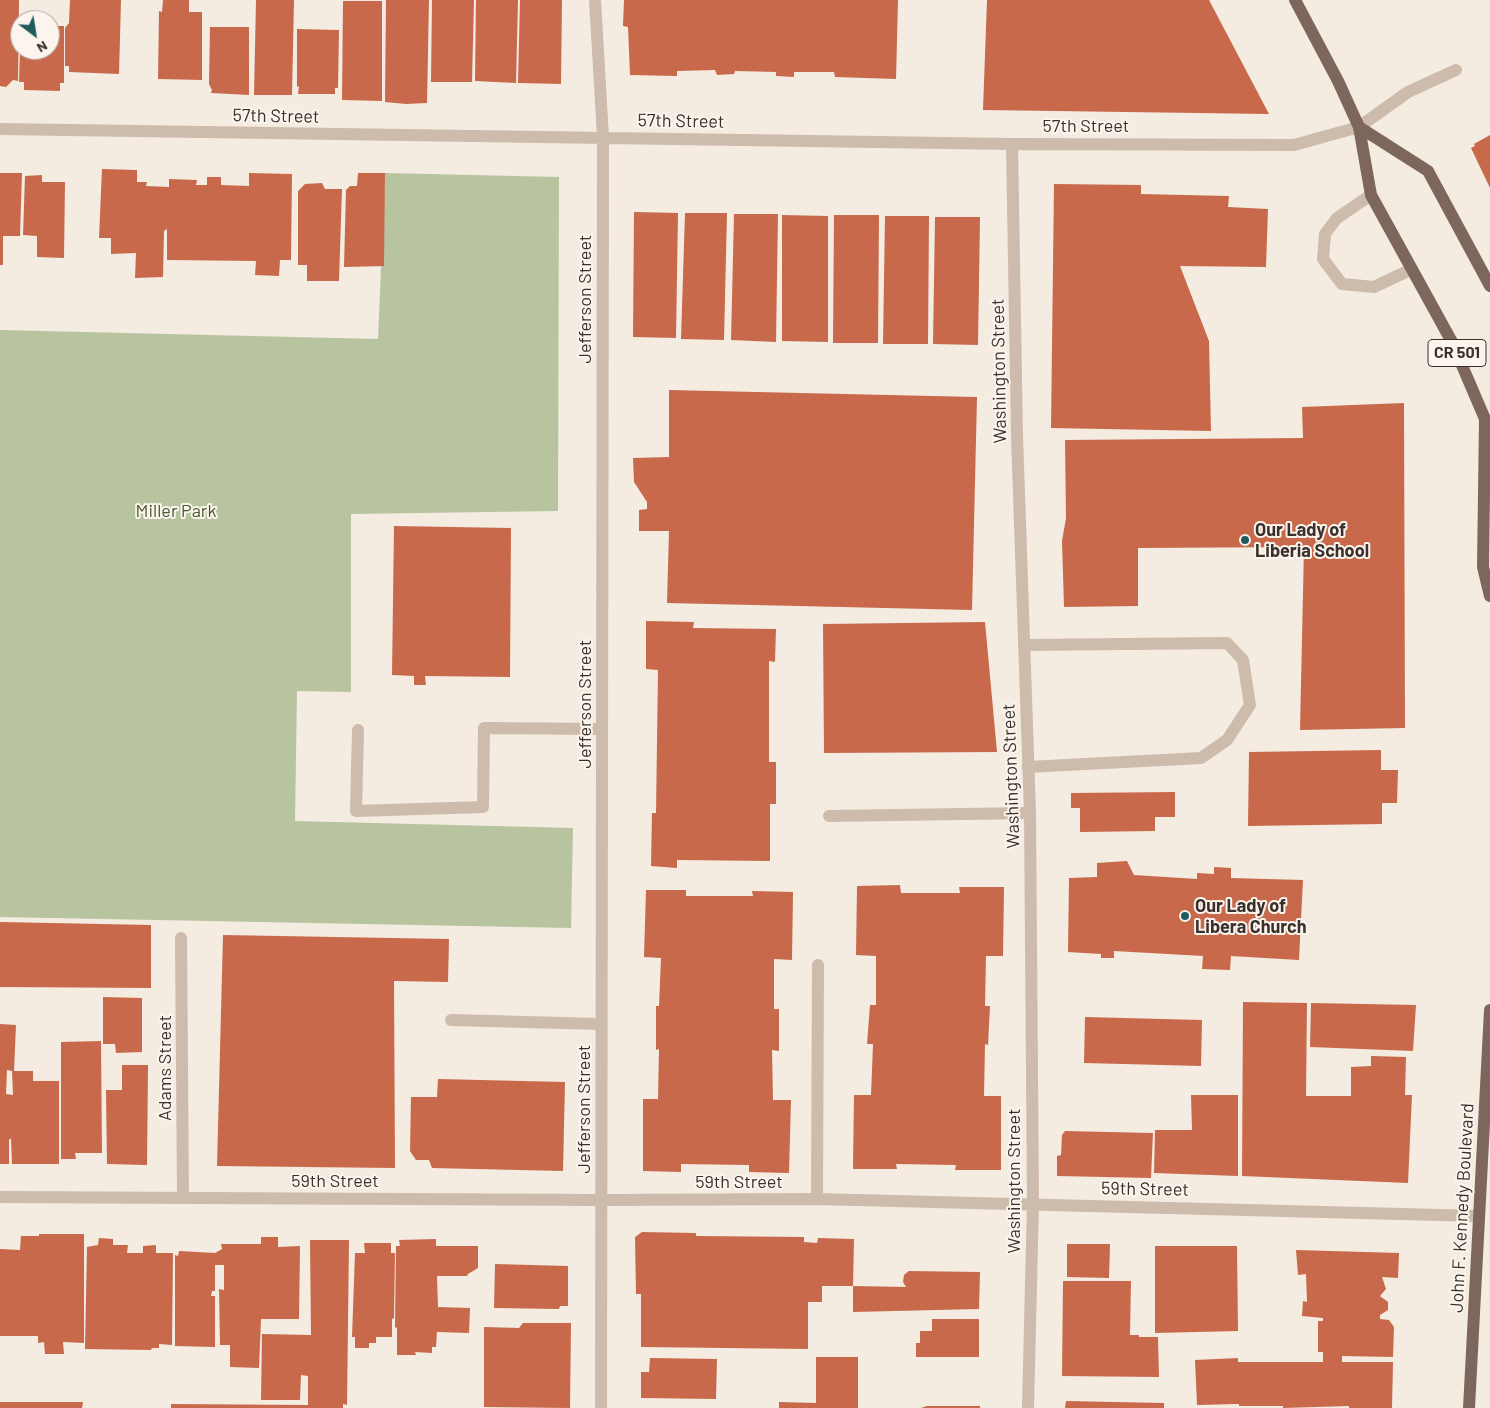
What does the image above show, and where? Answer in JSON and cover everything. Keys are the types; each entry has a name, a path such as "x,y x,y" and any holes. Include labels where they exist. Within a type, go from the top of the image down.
{"main road":[{"name":"CR 501","path":"1295,0 1338,81 1359,127 1372,195 1452,342 1485,419 1483,567 1490,596"},
{"path":"1359,127 1428,171 1490,286"},
{"name":"John F. Kennedy Boulevard","path":"1469,1408 1490,1010"}],"street":[{"name":"Jefferson Street","path":"595,0 603,137 601,1408"},
{"path":"1359,127 1408,92 1456,70"},
{"name":"57th Street","path":"0,129 1012,144 1294,145 1359,127"},
{"name":"Washington Street","path":"1012,144 1017,436 1030,813 1033,1203 1028,1408"},
{"path":"1372,195 1337,218 1325,234 1323,259 1342,284 1374,287 1412,269"},
{"path":"1024,645 1227,643 1243,660 1250,705 1227,740 1200,758 1028,767"},
{"path":"358,730 356,811 483,807 484,728 602,729"},
{"path":"829,816 1030,813"},
{"name":"Adams Street","path":"181,938 183,1198"},
{"path":"817,1199 818,965"},
{"path":"451,1020 601,1024"},
{"name":"59th Street","path":"0,1197 602,1200 817,1199 1033,1203 1479,1216"}],"green space":[{"name":"Miller Park","path":"385,173 559,177 558,511 351,514 351,692 297,691 295,821 573,828 571,928 0,917 0,330 378,339"}],"building":[{"path":"0,0 19,0 19,10 10,10 10,60 18,60 18,81 13,80 6,87 0,86"},
{"path":"70,0 121,0 119,74 69,72 69,66 65,66 65,28 69,23"},
{"path":"163,0 189,0 189,12 202,12 202,80 158,79 159,11 162,12"},
{"path":"256,0 294,0 292,95 254,95"},
{"path":"386,0 429,0 427,103 385,102"},
{"path":"432,0 474,0 472,82 431,82"},
{"path":"476,0 518,0 516,83 475,81"},
{"path":"520,0 562,0 561,84 518,83"},
{"path":"624,0 898,0 896,79 835,77 834,72 794,72 794,77 776,76 776,72 735,71 734,74 717,75 715,70 677,71 677,76 630,75 628,27 623,26"},
{"path":"987,0 1209,0 1269,114 983,110"},
{"path":"343,1 382,1 382,101 342,100"},
{"path":"60,26 64,26 64,83 60,83 60,91 24,90 24,82 19,82 20,60 60,60"},
{"path":"210,27 249,27 249,95 211,93 212,90 209,84"},
{"path":"297,29 339,30 338,88 335,88 335,94 298,94"},
{"path":"1490,135 1490,188 1471,148 1475,146 1474,144"},
{"path":"102,169 137,170 137,182 147,182 146,186 169,187 169,179 197,180 196,185 207,185 207,177 221,177 221,185 249,186 249,173 292,174 291,260 280,260 279,276 255,275 256,261 167,260 167,229 164,231 163,277 135,278 136,253 111,254 111,238 99,238"},
{"path":"0,173 22,173 20,236 3,236 3,265 0,265"},
{"path":"358,173 385,173 384,266 344,267 346,190 350,186 357,186"},
{"path":"42,175 42,182 65,182 64,258 37,257 37,236 23,235 25,176"},
{"path":"322,183 325,189 342,189 339,281 307,281 307,265 298,265 298,191 305,184"},
{"path":"1054,184 1141,185 1141,194 1229,196 1228,207 1268,209 1266,267 1180,266 1209,341 1211,431 1051,428"},
{"path":"634,212 678,213 676,338 633,337"},
{"path":"685,213 727,213 724,340 681,339"},
{"path":"734,214 778,214 776,342 731,340"},
{"path":"782,215 828,216 828,342 782,341"},
{"path":"834,215 879,215 878,343 833,343"},
{"path":"885,216 929,216 928,344 883,344"},
{"path":"935,217 980,217 978,345 933,344"},
{"path":"669,390 977,397 972,610 667,603 669,531 639,531 639,510 647,509 647,502 634,482 633,458 669,457"},
{"path":"1404,403 1405,728 1300,730 1304,547 1138,548 1138,606 1064,607 1062,541 1066,518 1065,440 1303,438 1302,407"},
{"path":"394,526 511,528 510,677 425,676 426,685 414,685 414,676 392,675"},
{"path":"646,621 694,622 693,628 776,629 775,662 769,661 769,762 776,762 776,804 770,804 770,861 677,860 677,868 651,866 652,813 656,813 658,670 646,669"},
{"path":"985,622 997,752 824,753 823,624"},
{"path":"1381,750 1381,770 1398,770 1397,803 1382,803 1382,824 1248,826 1249,752"},
{"path":"1175,792 1175,817 1155,817 1155,831 1080,832 1080,808 1071,808 1071,793"},
{"name":"Our Lady of Libera Church","path":"1127,861 1134,875 1197,879 1197,873 1214,874 1214,867 1231,868 1231,878 1303,880 1299,960 1231,956 1230,970 1202,969 1203,956 1114,951 1114,958 1101,958 1101,954 1068,952 1069,878 1097,877 1097,863"},
{"path":"900,885 901,893 960,893 959,887 1004,887 1003,956 986,956 985,1006 990,1006 988,1045 985,1044 984,1096 1001,1096 1001,1170 955,1170 956,1165 896,1164 897,1169 853,1169 854,1095 871,1095 873,1044 867,1044 870,1005 876,1005 876,956 856,955 857,886"},
{"path":"646,890 686,890 686,896 753,896 752,891 793,892 792,960 774,959 774,1009 779,1009 779,1051 772,1050 773,1100 791,1100 789,1173 749,1172 749,1165 681,1164 681,1172 643,1171 643,1099 658,1099 659,1049 656,1050 656,1006 659,1006 661,958 644,957"},
{"path":"0,922 151,925 151,988 0,987"},
{"path":"223,935 449,939 448,982 394,981 395,1168 217,1166"},
{"path":"103,997 142,998 142,1052 116,1053 115,1044 103,1044"},
{"path":"1243,1002 1307,1003 1306,1096 1351,1096 1351,1067 1371,1066 1371,1056 1406,1057 1405,1095 1412,1095 1408,1183 1242,1176"},
{"path":"1311,1003 1416,1005 1413,1051 1310,1047"},
{"path":"1085,1017 1202,1020 1201,1066 1084,1063"},
{"path":"0,1024 16,1025 14,1071 33,1071 33,1081 59,1081 59,1164 12,1164 11,1138 9,1140 9,1164 0,1164","holes":["7,1070 12,1071 13,1095 6,1094"]},
{"path":"101,1041 102,1153 75,1153 76,1159 61,1159 61,1042"},
{"path":"122,1065 148,1065 147,1165 107,1164 106,1090 122,1090"},
{"path":"438,1079 565,1082 563,1171 432,1168 429,1160 416,1160 410,1151 411,1097 437,1097"},
{"path":"1191,1095 1238,1095 1238,1176 1154,1173 1155,1130 1192,1130"},
{"path":"1065,1131 1153,1133 1151,1178 1057,1176 1057,1156 1061,1155 1062,1135"},
{"path":"642,1232 696,1233 696,1236 804,1237 804,1242 817,1243 818,1238 854,1239 853,1286 822,1286 822,1302 808,1302 808,1349 641,1347 641,1294 636,1294 635,1237"},
{"path":"39,1234 84,1234 84,1343 63,1342 64,1354 45,1354 44,1342 38,1343 38,1336 0,1336 0,1249 20,1250 21,1236 39,1236"},
{"path":"261,1237 278,1237 278,1247 300,1246 299,1319 261,1319 259,1368 230,1367 230,1345 220,1345 219,1289 224,1290 224,1265 215,1265 215,1291 212,1291 211,1296 215,1296 215,1347 175,1346 175,1255 178,1256 179,1251 215,1253 222,1249 221,1244 261,1244"},
{"path":"99,1238 113,1239 113,1245 128,1245 127,1253 143,1253 143,1246 156,1245 156,1253 173,1253 172,1345 159,1344 159,1348 152,1348 151,1350 85,1349 87,1247 98,1245"},
{"path":"436,1239 436,1246 478,1246 478,1268 467,1276 437,1276 438,1307 470,1308 469,1333 437,1332 436,1347 432,1347 432,1353 415,1352 416,1355 397,1355 397,1327 395,1328 396,1246 400,1246 399,1240"},
{"path":"310,1240 349,1240 347,1405 343,1404 343,1408 171,1408 171,1404 308,1405 308,1376 301,1375 300,1400 261,1400 262,1334 311,1335"},
{"path":"364,1243 391,1243 391,1253 395,1253 394,1318 392,1319 392,1337 376,1337 376,1343 369,1343 369,1348 355,1348 355,1337 352,1337 355,1253 365,1253"},
{"path":"1067,1244 1110,1244 1109,1278 1067,1277"},
{"path":"1155,1246 1237,1246 1238,1331 1155,1333"},
{"path":"1296,1250 1399,1253 1398,1278 1382,1277 1386,1289 1380,1296 1388,1302 1388,1310 1380,1315 1380,1319 1389,1320 1394,1327 1393,1357 1342,1356 1342,1362 1393,1362 1392,1408 1349,1408 1349,1406 1283,1408 1283,1406 1197,1405 1195,1360 1238,1358 1238,1362 1323,1362 1323,1352 1318,1352 1318,1321 1323,1321 1323,1318 1302,1316 1303,1301 1307,1302 1306,1274 1298,1275"},
{"path":"495,1264 568,1266 568,1306 560,1306 559,1309 494,1308"},
{"path":"909,1271 980,1272 979,1309 853,1312 853,1286 906,1287 903,1282 904,1275"},
{"path":"1063,1281 1131,1281 1130,1335 1158,1337 1159,1377 1062,1376"},
{"path":"932,1319 979,1319 979,1357 916,1357 916,1343 920,1343 920,1331 932,1331"},
{"path":"523,1323 571,1323 570,1408 484,1407 484,1327 519,1328"},
{"path":"816,1357 858,1357 858,1408 779,1408 779,1402 816,1403"},
{"path":"650,1358 717,1359 716,1399 641,1398 641,1372 649,1372"},
{"path":"1066,1401 1164,1403 1164,1408 1065,1408"},
{"path":"0,1402 83,1402 82,1408 0,1408"},
{"path":"927,1406 980,1406 980,1408 921,1408"}],"place":[{"name":"Our Lady of Liberia School","path":"1245,540"},
{"name":"Our Lady of Libera Church","path":"1185,916"}]}
